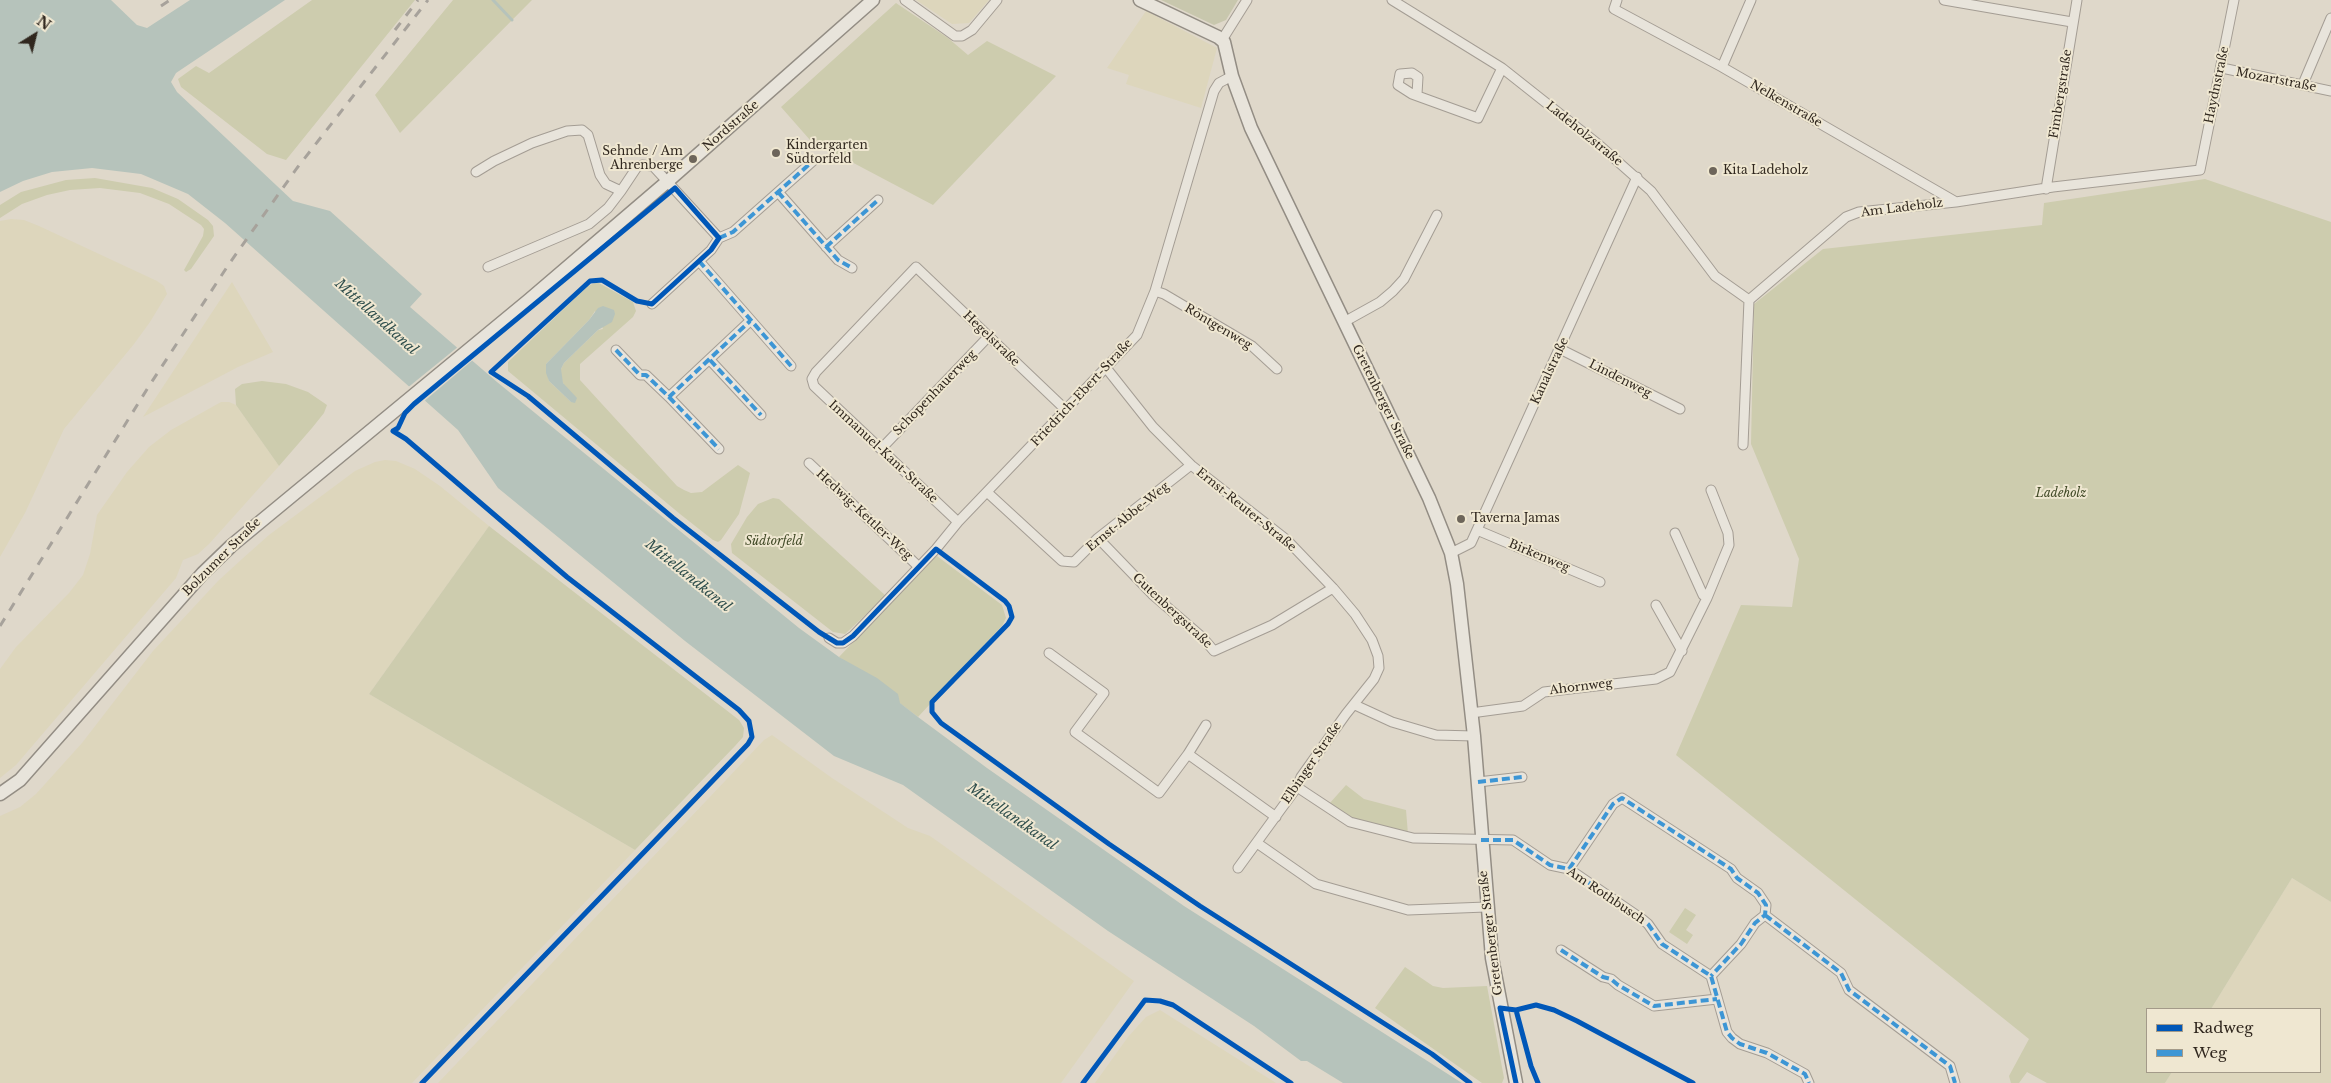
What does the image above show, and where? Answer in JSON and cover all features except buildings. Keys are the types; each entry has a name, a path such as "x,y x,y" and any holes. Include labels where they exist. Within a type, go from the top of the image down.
{"main road":[{"name":"Nordstraße","path":"471,347 668,181 873,0"},
{"path":"1140,0 1222,40"},
{"name":"Gretenberger Straße","path":"1222,40 1232,76 1251,128 1429,498 1451,553 1458,584 1474,736 1486,907 1497,991 1516,1083"},
{"name":"Bolzumer Straße","path":"0,794 20,780 203,573 231,546 471,347"}],"street":[{"path":"905,0 955,36 962,36 972,30 997,0"},
{"path":"1222,40 1246,0"},
{"name":"Ladeholzstraße","path":"1392,0 1502,68 1637,177 1651,191 1715,276 1749,300"},
{"name":"Nelkenstraße","path":"1617,0 1614,10 1722,67 1956,202"},
{"path":"1722,67 1751,0"},
{"path":"1944,0 2072,22"},
{"name":"Fimbergstraße","path":"2046,189 2077,0"},
{"name":"Haydnstraße","path":"2200,170 2222,68 2234,0"},
{"path":"2303,84 2331,18"},
{"path":"1417,94 1478,118 1502,68"},
{"name":"Mozartstraße","path":"2222,68 2331,91"},
{"name":"Friedrich-Ebert-Straße","path":"829,638 837,643 848,640 919,567 958,522 1107,369 1137,334 1155,292 1214,91 1219,82 1232,76"},
{"path":"476,172 532,143 567,130 582,130 588,135 602,180 621,191"},
{"path":"652,304 711,250 719,238 733,232 813,160"},
{"path":"488,268 589,224 608,208 633,172 642,165 653,166 719,238"},
{"name":"Am Ladeholz","path":"1749,300 1846,217 1859,212 1956,202 2200,170"},
{"name":"Kanalstraße","path":"1451,553 1471,543 1637,177"},
{"path":"778,192 838,260 852,268"},
{"path":"826,247 878,200"},
{"path":"1344,322 1380,302 1394,291 1404,279 1437,215"},
{"path":"699,261 791,366"},
{"name":"Hegelstraße","path":"812,379 816,372 916,267 1066,410"},
{"name":"Röntgenweg","path":"1155,292 1164,294 1252,346 1277,370"},
{"path":"1743,445 1749,300"},
{"path":"669,397 750,321"},
{"name":"Schopenhauerweg","path":"881,449 988,337"},
{"name":"Lindenweg","path":"1560,349 1680,409"},
{"path":"616,350 640,375 646,374 719,449"},
{"path":"710,360 761,415"},
{"name":"Ernst-Reuter-Straße","path":"1107,369 1153,427 1191,465 1288,540 1333,588 1354,614 1372,640 1378,656"},
{"name":"Immanuel-Kant-Straße","path":"812,379 814,386 958,522"},
{"name":"Hedwig-Kettler-Weg","path":"809,463 919,567"},
{"name":"Ernst-Abbe-Weg","path":"988,493 1062,561 1074,562 1098,538 1191,465"},
{"name":"Ahornweg","path":"1471,713 1523,706 1544,692 1656,679 1670,672 1707,598 1729,545 1728,532 1711,490"},
{"name":"Birkenweg","path":"1477,530 1600,582"},
{"path":"1675,533 1702,595 1707,598"},
{"name":"Gutenbergstraße","path":"1098,538 1152,594 1203,638 1214,651 1272,625 1333,588"},
{"path":"1656,605 1682,651"},
{"path":"1049,653 1104,693 1075,732 1159,793 1188,754 1206,725"},
{"name":"Elbinger Straße","path":"1238,868 1298,787 1301,777 1374,679 1378,668 1378,656"},
{"path":"1354,705 1392,722 1436,735 1474,736"},
{"path":"1188,754 1276,817"},
{"path":"1478,782 1522,777"},
{"name":"Am Rothbusch","path":"1298,787 1350,822 1413,838 1513,840 1550,865 1569,869 1642,919 1648,924 1662,944 1711,976"},
{"path":"1569,869 1613,804 1622,798 1731,869 1736,878 1758,893 1766,905 1765,915 1755,923 1741,944 1711,976 1717,999 1727,1032 1732,1038 1740,1044 1768,1053 1806,1074 1808,1083"},
{"path":"1257,843 1316,884 1399,908 1408,910 1486,907"},
{"path":"1765,915 1841,973 1849,990 1950,1066 1955,1083"},
{"path":"1561,950 1654,1006 1717,999"}],"shaded area":[{"path":"916,0 989,0 969,23 952,24"},
{"path":"1146,11 1217,48 1201,108 1126,84 1129,75 1107,68"},
{"path":"11,219 24,220 39,226 157,281 164,286 167,294 134,344 64,429 25,513 0,557 0,221"},
{"path":"232,282 273,352 238,367 143,417"},
{"path":"221,402 229,402 236,405 279,466 209,544 198,554 183,560 176,578 16,765 0,778 0,669 16,647 69,593 83,575 90,554 97,515 127,472 149,447 171,430"},
{"path":"385,460 396,461 415,469 440,486 489,526 369,694 635,850 412,1083 0,1083 0,816 20,807 36,794 82,743 153,651 218,581 269,535 355,471 375,462"},
{"path":"772,735 832,778 908,828 930,836 1134,981 1061,1083 438,1083 764,740"},
{"path":"2292,878 2331,902 2331,1083 2165,1083 2171,1073 2321,1073 2321,1008 2212,1008"},
{"path":"1160,1010 1276,1083 1095,1083 1128,1037 1146,1017"}],"green space":[{"path":"312,0 415,0 286,160 267,154 181,87 178,79 196,66 209,73"},
{"path":"453,0 532,0 400,133 375,95"},
{"path":"1161,0 1238,0 1226,20 1214,25"},
{"path":"896,3 948,38 968,55 987,41 1056,76 933,205 810,140 781,107"},
{"path":"95,178 152,188 178,199 208,220 213,226 214,236 191,269 186,272 184,270 203,236 204,229 201,225 169,204 140,193 100,188 70,190 47,195 22,204 0,218 0,205 21,192 66,180"},
{"name":"Ladeholz","path":"2205,179 2331,222 2331,902 2292,878 2212,1008 2146,1008 2146,1073 2171,1073 2165,1083 2047,1083 2027,1072 2019,1083 2011,1083 2009,1076 2029,1039 1676,755 1741,605 1792,607 1799,559 1751,444 1754,304 1823,249 2042,225 2044,203"},
{"path":"597,282 633,302 636,311 633,317 580,364 580,380 677,486 684,490 691,493 702,492 738,465 750,473 739,514 718,542 680,514 508,371 508,362 588,286","holes":["595,311 603,329 598,330 564,363 561,369 561,378 571,402 549,381 546,364 589,320"]},
{"path":"262,381 286,384 308,392 327,405 324,413 279,466 236,405 235,389 242,384"},
{"name":"Südtorfeld","path":"773,498 779,499 886,596 845,634 833,632 732,553 731,544 747,517 758,504"},
{"path":"489,526 739,720 744,728 743,737 735,746 635,850 369,694"},
{"path":"937,556 1002,605 1006,618 1002,626 918,717 839,657 931,560"},
{"path":"1346,785 1364,799 1406,810 1408,834 1350,818 1329,804"},
{"path":"1685,908 1696,915 1686,930 1693,935 1687,944 1669,932"},
{"path":"1405,967 1433,986 1443,988 1487,986 1504,1078 1502,1083 1482,1083 1375,1008"}],"water":[{"name":"Mittellandkanal","path":"0,0 111,0 137,25 147,28 190,0 285,0 176,73 171,82 177,92 293,201 330,211 422,294 410,307 497,382 799,628 839,657 877,678 898,694 900,703 918,717 987,768 1184,906 1462,1083 1343,1083 1307,1061 1301,1061 1254,1026 1108,931 903,785 834,756 685,641 498,488 458,430 225,223 188,194 141,174 92,168 52,172 23,181 0,192"},
{"path":"603,306 614,310 615,314 612,322 598,330 564,363 561,369 563,383 577,398 575,403 571,402 549,381 546,373 546,364 589,320 598,308"}],"pier":[{"path":"459,346 474,359 422,403 406,389"}],"waterway":[{"path":"493,0 512,20"}],"railway":[{"path":"161,6 170,0"},
{"path":"395,30 418,0"},
{"path":"0,626 149,386 229,264 297,168 428,0"}],"marked path":[{"path":"719,238 733,232 813,161"},
{"path":"778,192 838,260 852,268"},
{"path":"826,247 878,200"},
{"path":"699,261 791,366"},
{"path":"616,350 640,375 646,375 669,397 750,321"},
{"path":"710,360 761,415"},
{"path":"669,397 719,449"},
{"path":"1478,782 1522,777"},
{"path":"1569,869 1613,804 1622,798 1731,869 1737,878 1758,893 1766,905 1765,915 1755,923 1741,944 1711,976"},
{"path":"1481,840 1513,840 1550,865 1569,869 1642,919 1648,924 1662,944 1711,976 1727,1032 1732,1038 1740,1044 1767,1053 1805,1074 1809,1083"},
{"path":"1765,915 1841,973 1849,990 1950,1066 1955,1083"},
{"path":"1561,950 1654,1006 1717,999"}],"cycle path":[{"path":"422,1083 748,744 752,737 749,721 739,710 567,577 406,439 393,431 398,428 405,413 414,404 675,188 719,238 711,250 652,304 637,301 602,280 590,281 491,372 528,396 673,518 819,632 837,643 843,643 853,636 936,549 1005,601 1009,606 1012,617 1008,624 932,702 932,712 941,723 1109,844 1200,906 1432,1054 1470,1083"},
{"path":"1083,1083 1145,1000 1160,1001 1173,1005 1291,1083"},
{"path":"1516,1083 1500,1008 1516,1010 1536,1005 1554,1010 1577,1021 1693,1083"},
{"path":"1516,1010 1531,1066 1538,1083"}],"place":[{"name":"Kindergarten Südtorfeld","path":"776,153"},
{"name":"Sehnde / Am Ahrenberge","path":"693,159"},
{"name":"Kita Ladeholz","path":"1713,171"},
{"name":"Taverna Jamas","path":"1461,519"}]}
